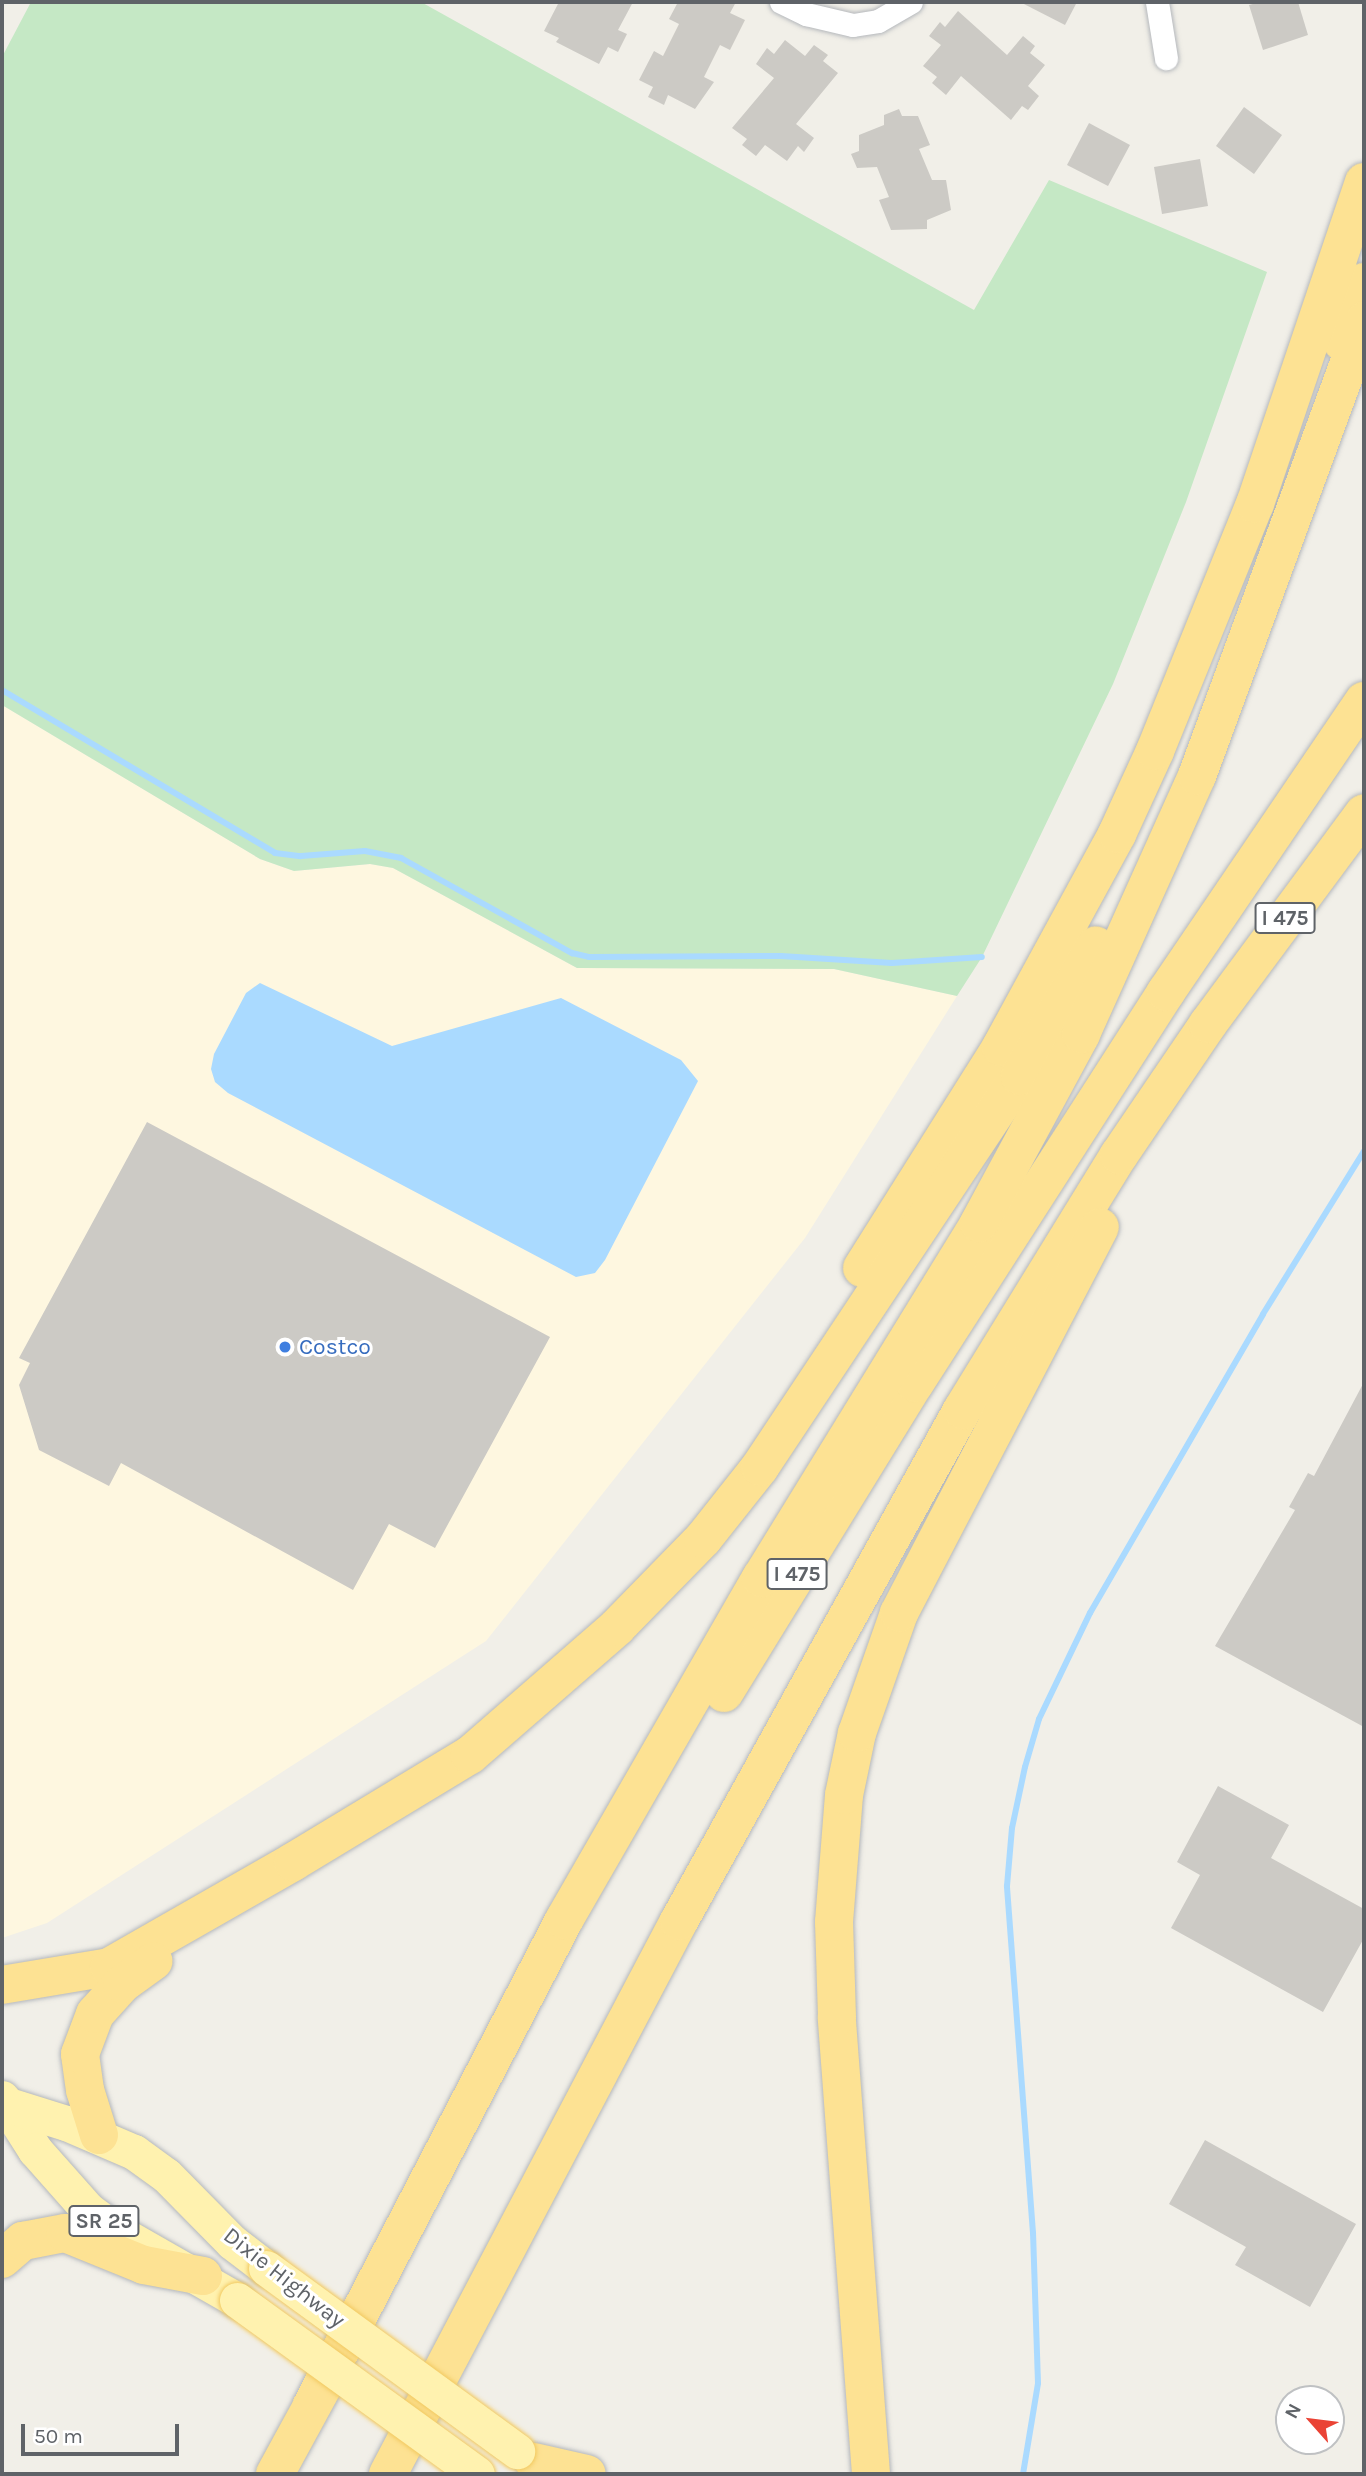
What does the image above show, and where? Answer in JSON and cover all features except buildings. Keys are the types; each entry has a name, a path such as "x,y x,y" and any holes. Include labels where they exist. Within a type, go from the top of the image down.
{"highway":[{"path":"678,1560 1001,1047 1116,834 1211,623 1364,182"},
{"path":"2,1985 109,1967 293,1862 470,1755 572,1669 678,1560 703,1539 760,1467 1013,1087 1083,969 1203,718 1364,282"},
{"path":"312,2405 564,1920 761,1578 979,1223 1081,1034 1197,776 1364,321"},
{"name":"I 475","path":"275,2474 484,2097 679,1765 908,1394 1166,992 1364,701"},
{"name":"I 475","path":"388,2474 821,1657 1043,1275 1208,1024 1364,813"},
{"path":"842,2474 846,2433 826,2060 844,1795 857,1733 899,1613 940,1527 1208,1024"},
{"path":"99,2135 85,2090 80,2054 95,2014 122,1984 293,1862"},
{"path":"834,1922 871,2474"},
{"path":"2,2259 23,2241 65,2233 144,2265 203,2276"},
{"path":"535,2462 587,2474"}],"main road":[{"name":"Dixie Highway","path":"3,2101 99,2135 166,2175 232,2242 535,2462"},
{"name":"Dixie Highway","path":"3,2101 35,2150 89,2210 118,2232 203,2276 477,2474"}],"street":[{"path":"781,2 806,14 853,25 878,21 911,2"},
{"path":"1157,2 1166,58"}],"shaded area":[{"path":"2,705 260,859 294,871 370,864 393,868 577,968 834,969 957,996 805,1238 486,1641 47,1923 2,1938"}],"green space":[{"path":"31,2 421,2 974,310 1049,180 1267,272 1186,502 1113,684 982,957 957,996 834,969 577,968 393,868 370,864 294,871 260,859 2,705 2,57"}],"water":[{"path":"260,983 392,1046 561,998 681,1060 698,1081 605,1260 595,1273 576,1277 228,1093 215,1082 211,1069 214,1054 246,993"}],"waterway":[{"path":"2,690 275,853 301,856 365,851 401,858 572,953 589,957 781,956 892,963 982,957"},
{"path":"1023,2474 1038,2383 1033,2233 1007,1886 1012,1828 1025,1767 1039,1719 1090,1613 1263,1314 1364,1151"}],"place":[{"name":"Costco","path":"285,1347"}]}
